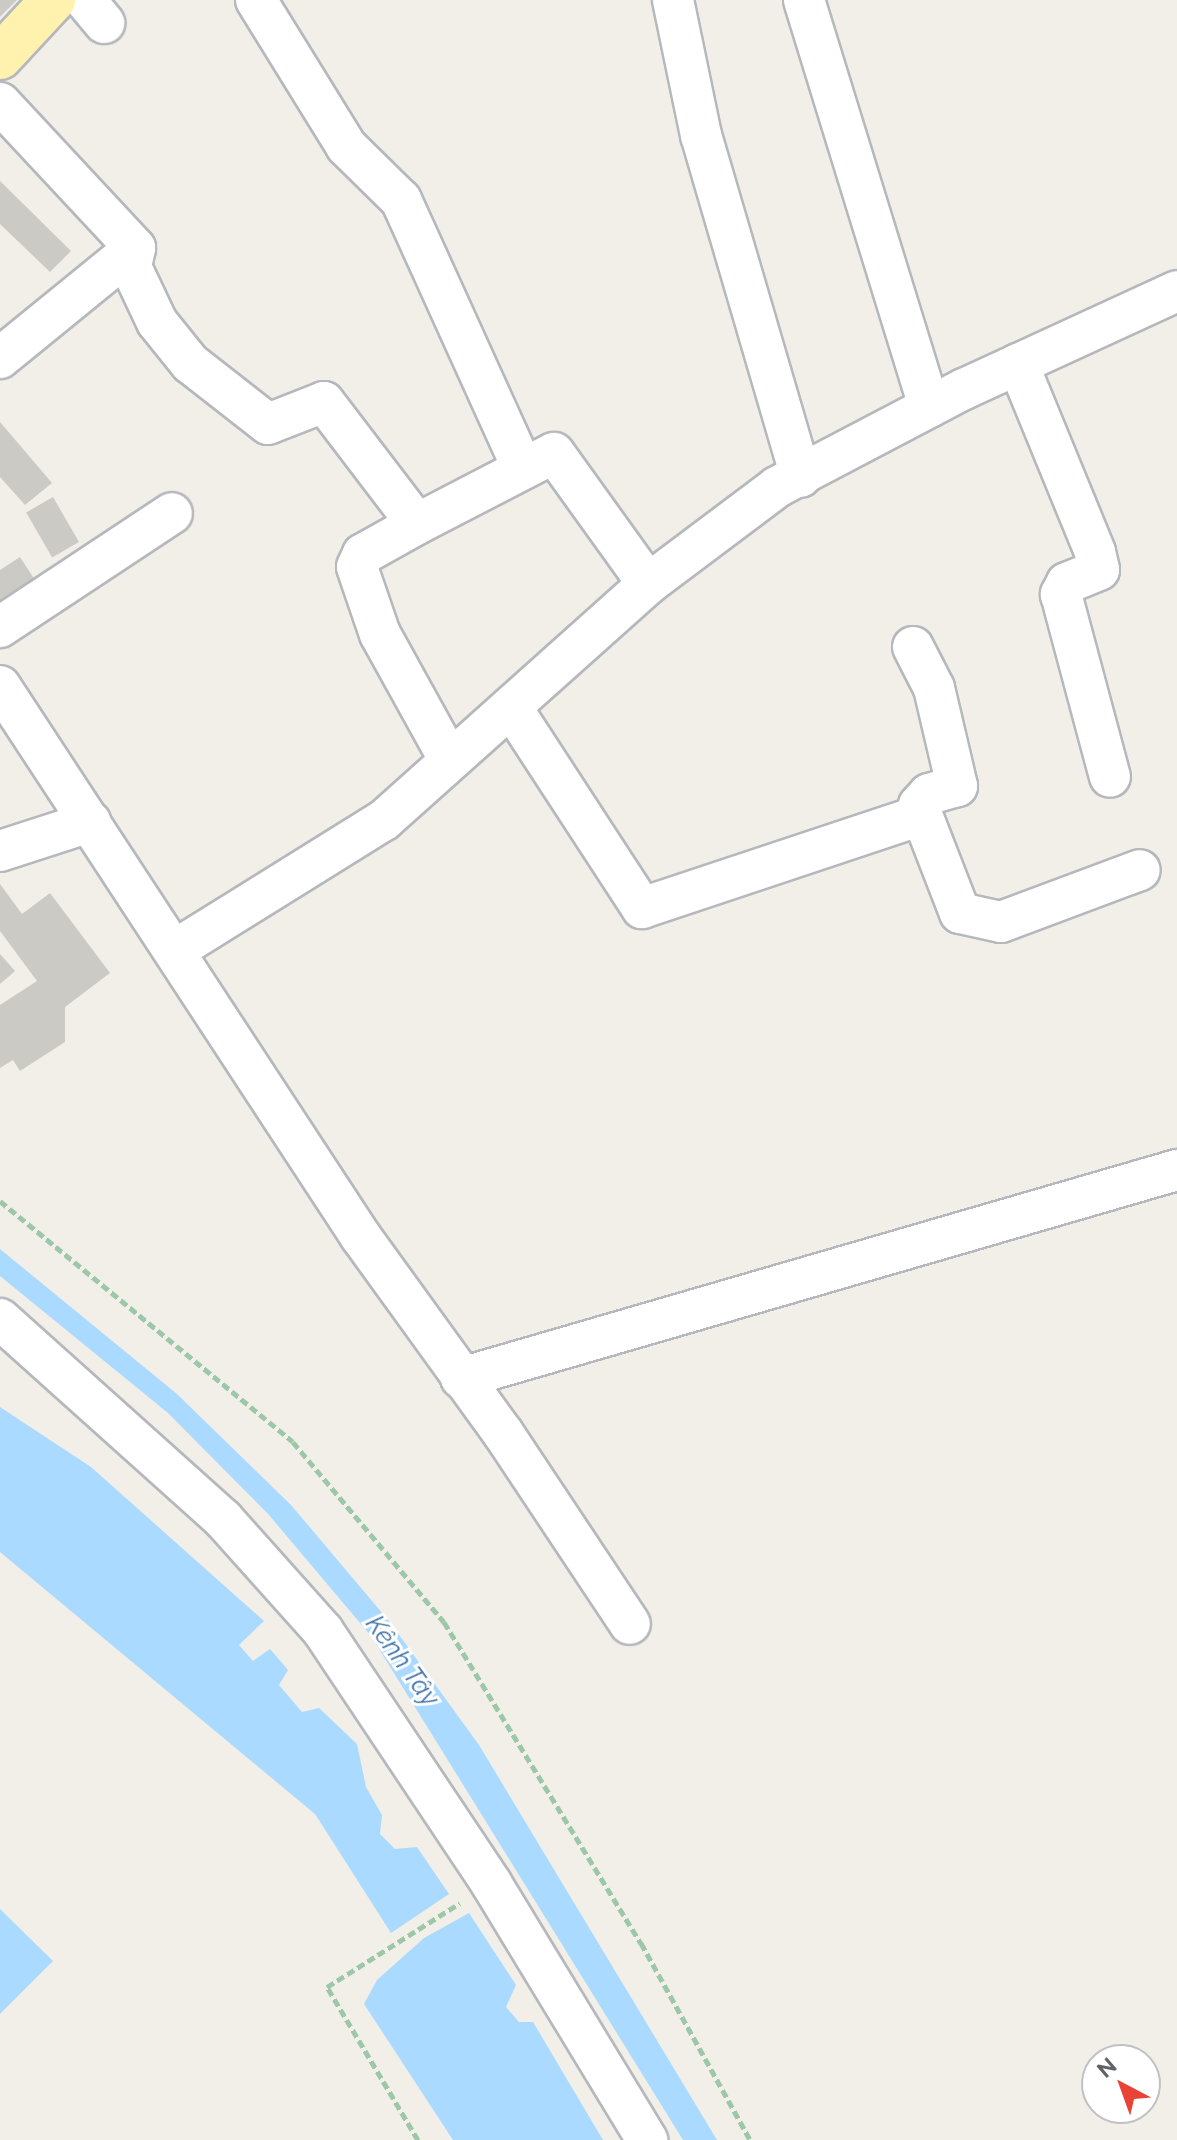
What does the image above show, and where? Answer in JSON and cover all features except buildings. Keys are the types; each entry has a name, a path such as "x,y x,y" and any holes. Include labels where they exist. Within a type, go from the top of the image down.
{"main road":[{"path":"0,57 53,0"}],"street":[{"path":"256,0 346,146 401,200 523,469"},
{"path":"673,0 701,135 801,477"},
{"path":"804,0 929,407"},
{"path":"0,103 135,248"},
{"path":"135,248 131,267 151,309 190,363 268,424 324,402 417,524"},
{"path":"0,358 135,248"},
{"path":"175,950 384,820 448,757 511,707 648,584 777,487 929,407 1177,291"},
{"path":"1018,364 1095,552 1099,570 1067,583 1061,594 1110,777"},
{"path":"448,757 380,634 357,567 363,554 554,453 648,584"},
{"path":"0,627 172,513"},
{"path":"913,647 934,688 957,786 929,794 919,805 960,913 1001,922 1140,870"},
{"path":"0,686 461,1378 630,1624"},
{"path":"511,707 642,908 922,815"},
{"path":"0,851 90,822"},
{"path":"461,1378 1177,1170"},
{"path":"0,1319 223,1519 323,1631 491,1883 647,2140"}],"path":[{"path":"0,1201 293,1442 444,1622 641,1943 750,2140"},
{"path":"418,2140 327,1987 491,1883"}],"water":[{"name":"Kênh Tây","path":"0,1249 177,1394 291,1505 389,1621 479,1745 717,2140 683,2140 371,1636 269,1515 168,1413 0,1276"},
{"path":"0,1407 91,1467 264,1621 239,1645 253,1661 270,1649 288,1670 279,1685 302,1712 319,1708 357,1744 366,1787 382,1815 380,1834 395,1849 417,1847 449,1894 391,1933 315,1814 0,1552"},
{"path":"0,1909 53,1961 0,2014"},
{"path":"469,1913 516,1985 506,2007 519,2022 533,2022 603,2140 453,2140 364,2004 377,1980 424,1938"}]}
